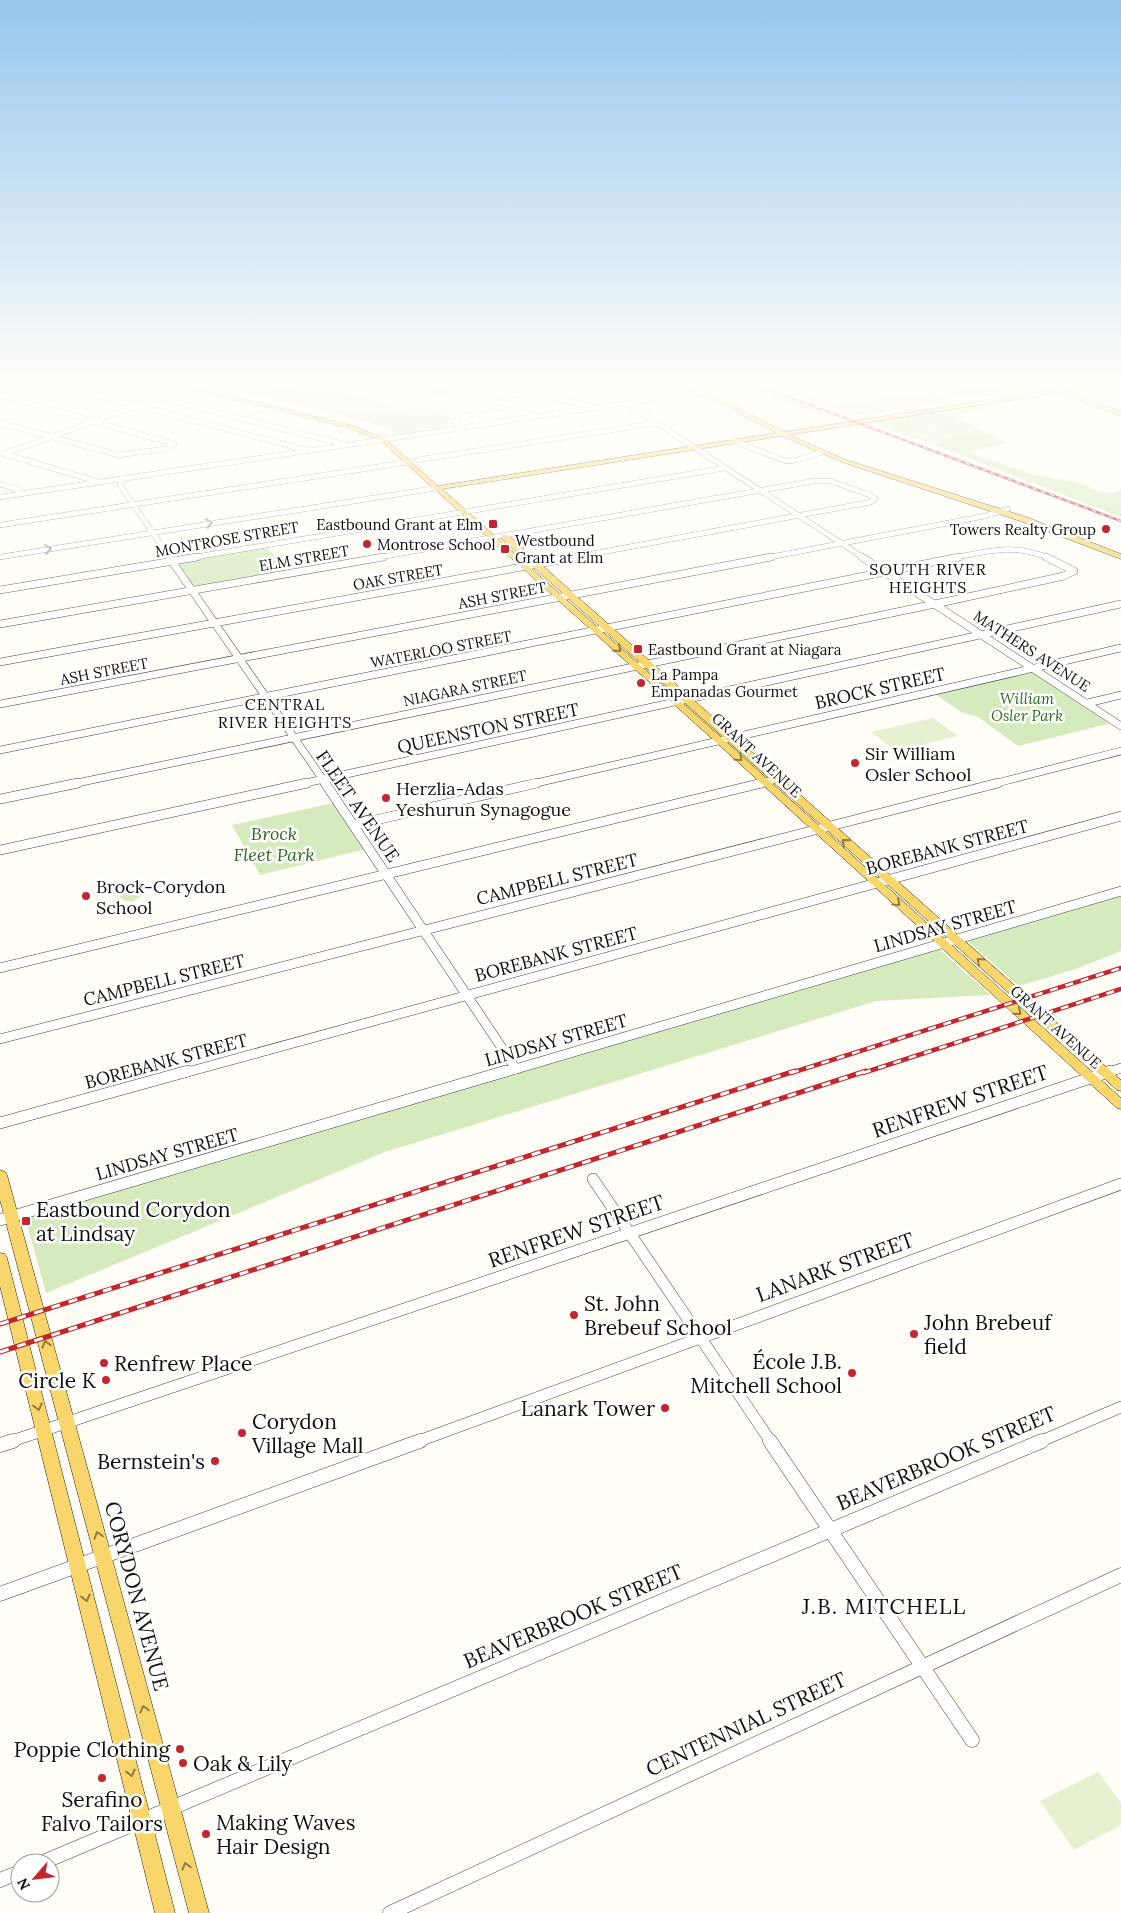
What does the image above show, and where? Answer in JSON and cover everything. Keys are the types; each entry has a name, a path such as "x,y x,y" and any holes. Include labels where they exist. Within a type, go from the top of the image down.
{"main road":[{"name":"GRANT AVENUE","path":"419,470 440,486 498,537 525,566 608,628 1121,1087"},
{"name":"GRANT AVENUE","path":"426,470 440,486"},
{"path":"440,486 536,470"},
{"path":"440,486 540,470"},
{"path":"869,470 1004,511"},
{"path":"882,470 1004,511 1120,555"},
{"path":"459,492 459,487 464,483"},
{"name":"GRANT AVENUE","path":"498,537 535,564 597,630 1121,1105"},
{"name":"CORYDON AVENUE","path":"0,1175 6,1218 67,1423 104,1556 198,1913"},
{"path":"0,1258 165,1913"}],"street":[{"path":"58,470 122,488"},
{"path":"0,497 179,470"},
{"path":"0,525 355,470"},
{"name":"MONTROSE STREET","path":"0,590 711,470"},
{"name":"MATHERS AVENUE","path":"729,470 983,634 1121,726"},
{"name":"FLEET AVENUE","path":"121,479 120,485 132,505 354,825 516,1069"},
{"name":"ELM STREET","path":"0,624 823,480 870,495 876,499 871,502 800,516"},
{"path":"0,484 20,490 22,494"},
{"path":"0,557 440,486"},
{"name":"ASH STREET","path":"0,704 1004,511"},
{"name":"OAK STREET","path":"0,662 800,516"},
{"name":"WATERLOO STREET","path":"0,750 1016,547 1072,568 1074,571 1064,576 935,604"},
{"name":"NIAGARA STREET","path":"0,799 935,604"},
{"name":"QUEENSTON STREET","path":"0,850 1121,604"},
{"name":"BROCK STREET","path":"354,825 1121,648"},
{"path":"1088,703 1121,695"},
{"name":"CAMPBELL STREET","path":"0,1038 1121,751"},
{"path":"0,968 776,779"},
{"name":"BOREBANK STREET","path":"0,1123 1121,816"},
{"name":"LINDSAY STREET","path":"6,1218 1121,892"},
{"name":"RENFREW STREET","path":"0,1445 1121,1068"},
{"path":"593,1179 972,1740"},
{"name":"LANARK STREET","path":"0,1594 1121,1184"},
{"name":"BEAVERBROOK STREET","path":"60,1855 1121,1407"},
{"name":"CENTENNIAL STREET","path":"390,1913 1121,1575"}],"green space":[{"path":"1000,470 1020,470 1034,475 1077,482 1098,491 1112,493 1121,490 1121,517"},
{"path":"266,545 288,574 191,590 171,561"},
{"name":"William Osler Park","path":"1035,668 1116,722 1018,746 978,717 961,712 932,692"},
{"path":"933,718 958,736 896,751 871,732"},
{"name":"Brock Fleet Park","path":"338,802 370,848 260,875 232,825"},
{"path":"130,889 143,892 144,894 132,902 123,900 118,895 123,890"},
{"path":"1121,891 1121,951 1076,969 1019,986 964,938"},
{"path":"936,946 990,995 876,1001 385,1152 46,1293 24,1213"},
{"path":"1098,1772 1121,1803 1121,1825 1074,1850 1040,1801"}],"railway":[{"path":"985,470 1121,521"},
{"path":"791,1073 1121,968"},
{"path":"863,1073 1121,989"},
{"path":"0,1324 795,1071"},
{"path":"0,1352 866,1071"}],"place":[{"name":"Eastbound Grant at Elm","path":"493,524"},
{"name":"Towers Realty Group","path":"1106,529"},
{"name":"Montrose School","path":"367,544"},
{"name":"Westbound Grant at Elm","path":"505,549"},
{"name":"Eastbound Grant at Niagara","path":"638,649"},
{"name":"La Pampa Empanadas Gourmet","path":"641,683"},
{"name":"Sir William Osler School","path":"855,763"},
{"name":"Herzlia-Adas Yeshurun Synagogue","path":"386,798"},
{"name":"Brock-Corydon School","path":"86,896"},
{"name":"Eastbound Corydon at Lindsay","path":"26,1221"},
{"name":"St. John Brebeuf School","path":"574,1315"},
{"name":"John Brebeuf field","path":"914,1334"},
{"name":"Renfrew Place","path":"104,1363"},
{"name":"École J.B. Mitchell School","path":"852,1373"},
{"name":"Circle K","path":"106,1380"},
{"name":"Lanark Tower","path":"665,1408"},
{"name":"Corydon Village Mall","path":"242,1433"},
{"name":"Bernstein's","path":"215,1461"},
{"name":"Poppie Clothing","path":"180,1749"},
{"name":"Oak & Lily","path":"183,1763"},
{"name":"Serafino Falvo Tailors","path":"102,1778"},
{"name":"Making Waves Hair Design","path":"206,1834"}],"district":[{"name":"SOUTH RIVER HEIGHTS","path":"928,578"},
{"name":"CENTRAL RIVER HEIGHTS","path":"285,713"},
{"name":"J.B. MITCHELL","path":"884,1606"}]}
